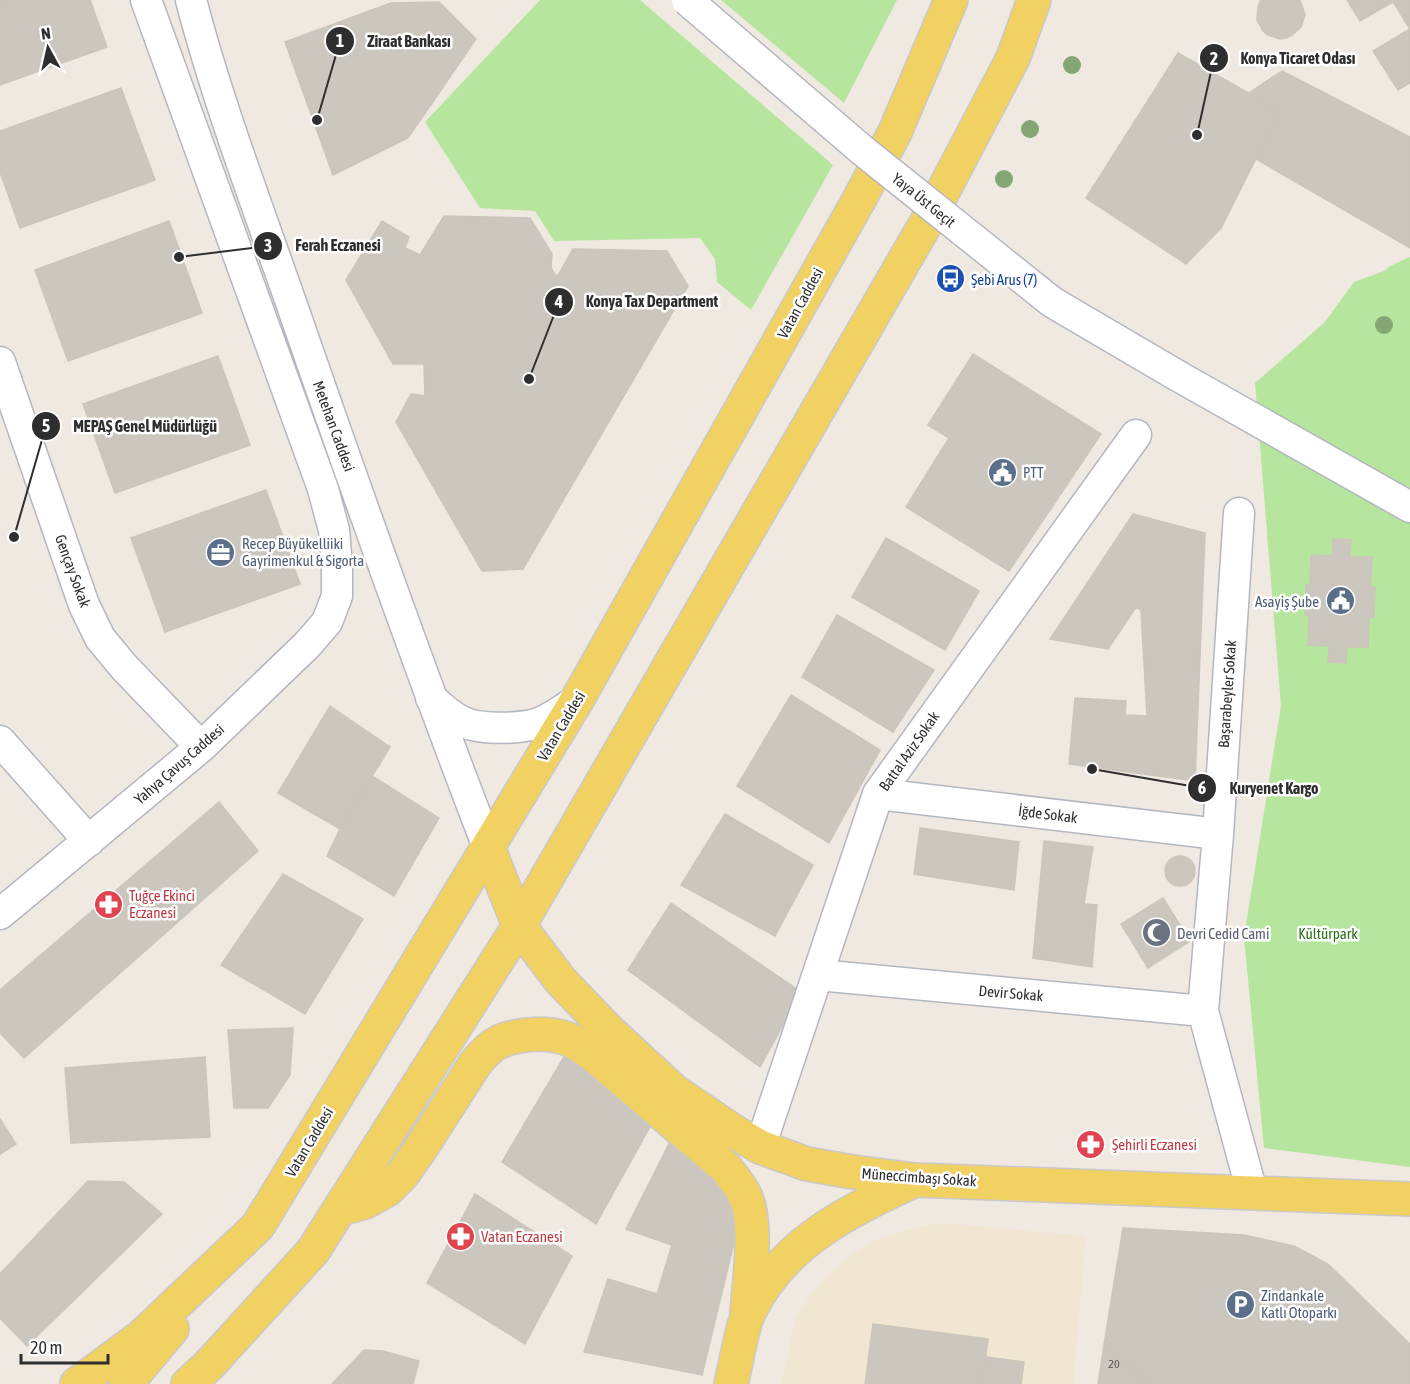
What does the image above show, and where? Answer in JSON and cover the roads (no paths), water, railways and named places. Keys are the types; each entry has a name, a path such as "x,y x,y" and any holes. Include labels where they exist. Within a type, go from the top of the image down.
{"main road":[{"name":"Vatan Caddesi","path":"77,1384 142,1336 258,1226 577,700 860,198 895,132 951,0"},
{"path":"188,1384 209,1365 313,1251 519,927 929,218 1013,58 1035,0"},
{"name":"Müneccimbaşı Sokak","path":"488,847 519,927 561,981 608,1030 674,1091 760,1147 807,1164 915,1180 1410,1199"},
{"path":"340,1209 365,1202 387,1190 402,1175 475,1064 486,1051 500,1042 534,1035 571,1040 592,1054 725,1167 746,1198 753,1230 747,1314 731,1384"},
{"path":"747,1314 764,1285 781,1265 821,1229 841,1216 915,1180"},
{"path":"126,1384 258,1226"}],"street":[{"name":"Yahya Çavuş Caddesi","path":"0,914 201,747 307,645 327,622 337,596 338,566 334,530 323,489 146,0"},
{"name":"Metehan Caddesi","path":"191,0 211,71 431,698 488,847"},
{"name":"Yaya Üst Geçit","path":"687,0 862,150 1052,302 1410,507"},
{"name":"Gençay Sokak","path":"0,362 84,604 100,638 124,667 201,747"},
{"name":"Battal Aziz Sokak","path":"760,1147 878,794 1136,435"},
{"name":"Başarabeyler Sokak","path":"1239,513 1218,834 1203,1011 1252,1192"},
{"path":"431,698 462,722 485,727 509,727 536,723 555,715 577,700"},
{"path":"0,741 89,841"},
{"name":"İğde Sokak","path":"878,794 1218,834"},
{"name":"Devir Sokak","path":"818,975 1203,1011"}],"place":[{"name":"Ziraat Bankası","path":"317,120"},
{"name":"Konya Ticaret Odası","path":"1197,135"},
{"name":"Ferah Eczanesi","path":"179,257"},
{"name":"Şebi Arus (7)","path":"950,279"},
{"name":"Konya Tax Department","path":"529,379"},
{"name":"PTT","path":"1002,472"},
{"name":"MEPAŞ Genel Müdürlüğü","path":"14,537"},
{"name":"Recep Büyükelliiki Gayrimenkul & Sigorta","path":"221,552"},
{"name":"Asayiş Şube","path":"1340,601"},
{"name":"Kuryenet Kargo","path":"1092,769"},
{"name":"Tuğçe Ekinci Eczanesi","path":"108,904"},
{"name":"Devri Cedid Cami","path":"1156,933"},
{"name":"Şehirli Eczanesi","path":"1091,1144"},
{"name":"Vatan Eczanesi","path":"460,1236"},
{"name":"Zindankale Katlı Otoparkı","path":"1240,1304"}],"park label":[{"name":"Kültürpark","path":"1328,933"}]}
